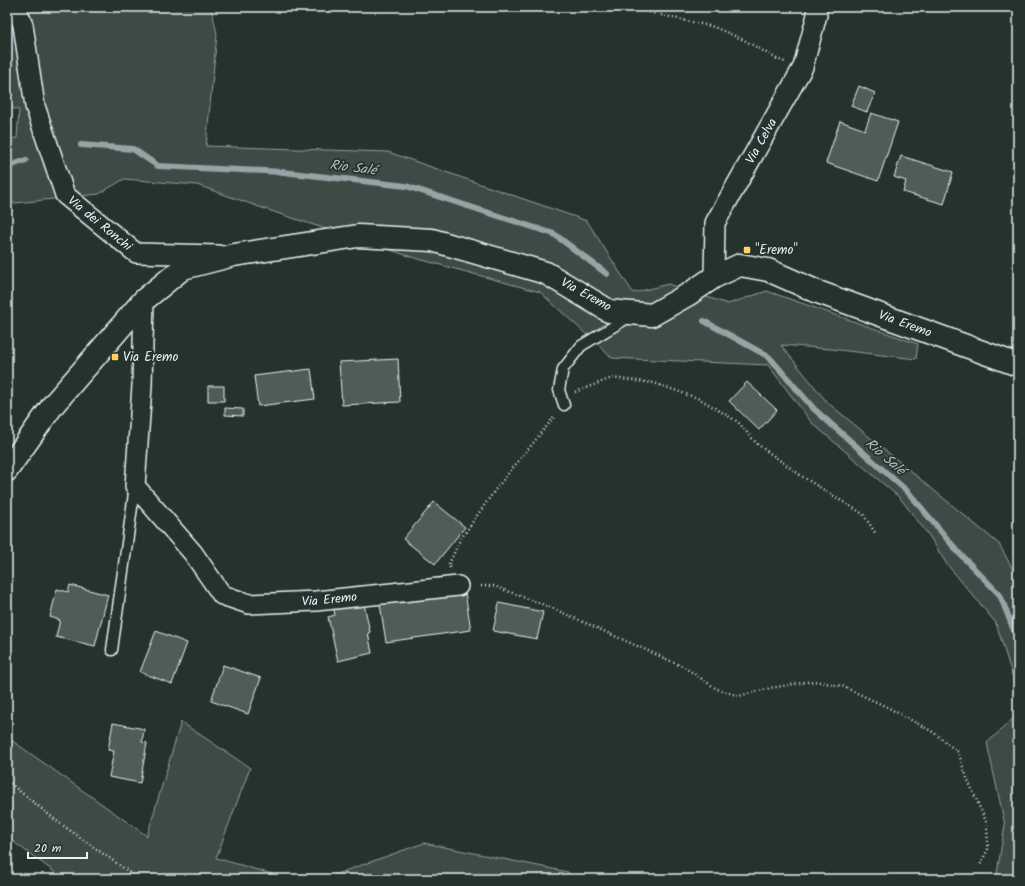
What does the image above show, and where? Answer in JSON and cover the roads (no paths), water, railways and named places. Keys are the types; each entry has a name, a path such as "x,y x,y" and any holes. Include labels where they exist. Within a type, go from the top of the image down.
{"street":[{"name":"Via dei Ronchi","path":"16,7 23,24 35,106 65,195 136,253 234,255"},
{"name":"Via Celva","path":"714,277 715,223 803,67 818,15 816,7"},
{"name":"Via Eremo","path":"7,470 53,405 144,300 183,268 234,255 358,236 432,240 546,273 609,311 652,315 689,294 714,277 740,265 768,270 818,292 1018,365"},
{"path":"135,486 142,386 144,300"},
{"name":"Via Eremo","path":"135,486 193,554 222,595 249,604 316,601 458,586"}],"lane":[{"path":"564,405 559,390 563,369 581,346 635,313"},
{"path":"112,650 135,486"}],"waterway":[{"name":"Rio Salé","path":"81,145 133,149 158,166 283,172 406,186 554,234 607,274"},
{"name":"Rio Salé","path":"7,167 26,160"},
{"name":"Rio Salé","path":"704,321 769,357 814,409 908,492 959,553 1000,595 1018,641"}],"place":[{"name":"\"Eremo\"","path":"747,250"},
{"name":"Via Eremo","path":"115,357"}]}
